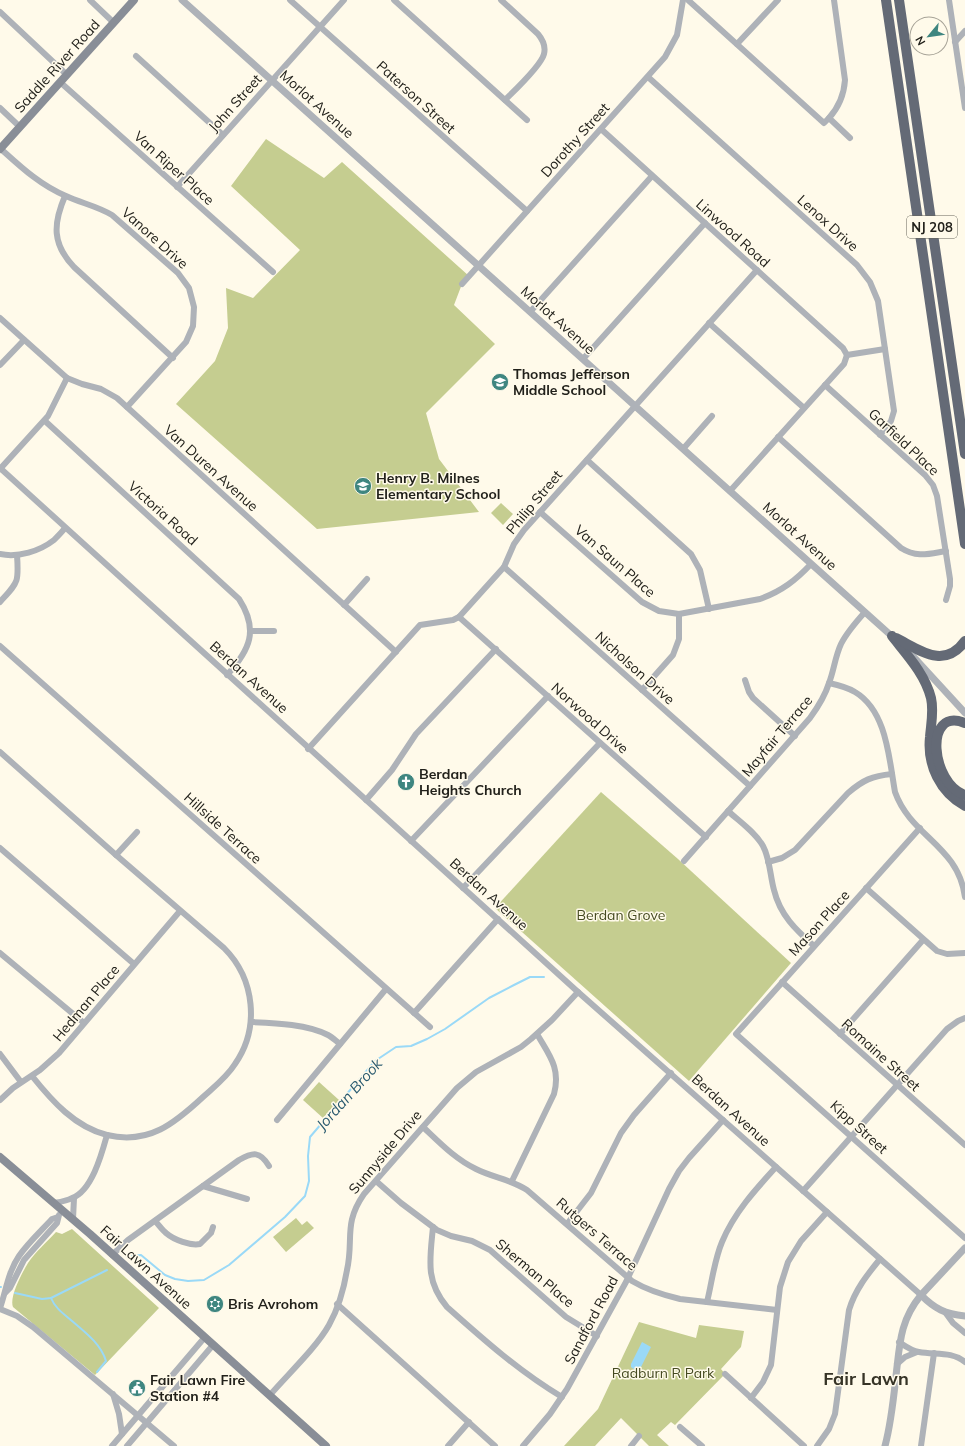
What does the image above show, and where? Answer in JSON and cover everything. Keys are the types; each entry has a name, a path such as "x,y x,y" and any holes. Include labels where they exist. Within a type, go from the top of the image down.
{"highway":[{"name":"NJ 208","path":"886,0 965,544"},
{"name":"NJ 208","path":"899,0 965,454"},
{"path":"892,636 921,651 936,656 947,656 952,654 957,651 965,641"},
{"path":"892,636 923,678 929,692 932,713 929,746 931,762 934,770 942,786 948,793 965,806"},
{"path":"965,723 955,721 945,724 938,733 936,746 938,760 944,776 952,788 965,795"}],"main road":[{"name":"Saddle River Road","path":"0,149 134,0"},
{"name":"Fair Lawn Avenue","path":"0,1157 54,1203 61,1214 73,1219 326,1446"}],"street":[{"path":"90,0 113,22"},
{"name":"Morlot Avenue","path":"182,0 892,636 924,667 965,713"},
{"name":"Paterson Street","path":"290,0 527,212"},
{"name":"John Street","path":"177,187 344,0"},
{"path":"394,0 527,120"},
{"path":"501,0 538,34 544,44 545,49 539,64 505,100"},
{"name":"Dorothy Street","path":"462,284 665,57 674,43 679,26 683,0"},
{"path":"688,0 824,123 840,102 845,88 834,0"},
{"path":"738,44 778,0"},
{"path":"949,0 965,108"},
{"path":"0,12 66,74"},
{"path":"955,42 965,31"},
{"path":"136,56 223,135"},
{"name":"Lenox Drive","path":"648,77 864,273 870,282 878,301 894,411 891,421 880,435"},
{"name":"Van Riper Place","path":"60,82 273,272"},
{"path":"0,108 20,127"},
{"path":"829,118 850,138"},
{"name":"Linwood Road","path":"601,129 843,348 847,355"},
{"name":"Vanore Drive","path":"0,149 33,178 65,196 102,209 112,215 178,273 192,297 194,316 190,335 186,342 127,407"},
{"path":"530,312 652,176"},
{"path":"65,196 56,223 57,239 63,255 172,358"},
{"path":"582,359 705,223"},
{"name":"Philip Street","path":"459,617 504,567 519,536 757,270"},
{"name":"Van Duren Avenue","path":"0,318 67,378 110,393 127,407 396,652"},
{"path":"709,323 804,408"},
{"path":"0,365 24,340"},
{"path":"730,491 844,364 847,355 885,349"},
{"path":"0,469 44,421 67,378"},
{"name":"Garfield Place","path":"825,385 925,475 933,486 937,496 950,586 946,600"},
{"path":"683,449 712,416"},
{"name":"Victoria Road","path":"44,421 233,592 244,606 249,622 249,640 243,656 227,675"},
{"path":"778,437 901,548 913,554 920,555 946,551"},
{"path":"587,460 691,554 700,570 709,609"},
{"name":"Berdan Avenue","path":"0,469 578,992 828,1212 931,1305 945,1312 953,1323 965,1334"},
{"name":"Van Saun Place","path":"540,512 642,602 659,612 679,614 760,599 788,586 811,564"},
{"path":"0,554 17,555 36,550 54,540 65,528"},
{"path":"0,602 16,584 19,572 17,555"},
{"name":"Nicholson Drive","path":"504,567 750,786"},
{"path":"344,604 367,579"},
{"name":"Mayfair Terrace","path":"684,861 795,736 818,707 829,683 833,665 841,644 848,632 865,612"},
{"path":"642,690 673,655 679,639 679,614"},
{"path":"308,748 420,625 453,620 459,617"},
{"name":"Norwood Drive","path":"459,617 706,837"},
{"path":"250,631 274,631"},
{"name":"Hillside Terrace","path":"0,646 430,1027"},
{"path":"366,800 392,770 416,734 496,649"},
{"path":"745,680 749,692 753,698 795,736"},
{"path":"829,683 855,692 874,710 883,729 895,792 900,805 907,816 948,856 959,876 965,897"},
{"path":"411,841 548,696"},
{"path":"463,888 600,743"},
{"path":"0,752 231,955 239,966 248,988 252,1010 251,1022 245,1046 228,1074 176,1122 155,1132 144,1135 123,1137 107,1135 94,1130 73,1119 54,1102 32,1076"},
{"path":"768,862 782,858 795,850 856,786 876,776 892,774"},
{"path":"728,811 758,838 766,853 774,890 781,910 792,925 814,946"},
{"name":"Mason Place","path":"736,1034 920,828"},
{"path":"116,855 137,832"},
{"path":"0,848 134,964"},
{"path":"866,888 932,948 942,953 965,953"},
{"name":"Hedman Place","path":"0,1100 59,1053 180,911"},
{"path":"414,1013 498,919"},
{"path":"840,1034 924,940"},
{"path":"0,952 84,1023"},
{"name":"Romaine Street","path":"782,982 965,1145"},
{"path":"277,1120 386,989"},
{"name":"Sunnyside Drive","path":"270,1395 324,1333 330,1323 348,1265 349,1232 353,1213 356,1205 364,1194 465,1080 476,1072 521,1047 552,1020 578,992"},
{"path":"803,1191 947,1029 965,1018"},
{"path":"251,1022 282,1024 316,1031 330,1036 340,1044"},
{"path":"512,1181 554,1094 556,1085 557,1078 553,1062 537,1034"},
{"name":"Kipp Street","path":"736,1034 965,1238"},
{"path":"0,1054 21,1082"},
{"path":"567,1224 591,1193 621,1133 634,1115 671,1074"},
{"name":"Sandford Road","path":"523,1446 547,1418 562,1397 597,1336 628,1278 669,1189 679,1171 723,1120"},
{"name":"Rutgers Terrace","path":"423,1127 453,1155 466,1164 488,1174 512,1181 527,1190 628,1278 641,1286 666,1296 777,1310"},
{"path":"54,1203 74,1198 88,1183 101,1159 107,1135"},
{"path":"112,1255 128,1240 238,1160 254,1154 263,1158 269,1166"},
{"path":"707,1302 715,1262 721,1243 728,1229 746,1200 776,1167"},
{"name":"Sherman Place","path":"376,1181 401,1203 433,1227 451,1236 472,1241 490,1250 566,1317 597,1336"},
{"path":"203,1186 247,1199"},
{"path":"73,1219 74,1198"},
{"path":"750,1398 763,1382 771,1365 777,1310 784,1274 791,1257 801,1241 828,1212"},
{"path":"61,1214 57,1223 24,1260 10,1288 5,1293 0,1309 18,1316 33,1327 174,1446"},
{"path":"155,1221 167,1234 173,1238 193,1244 200,1244 211,1233 213,1227"},
{"path":"433,1227 429,1264 432,1283 440,1300 501,1355 532,1379 562,1397"},
{"path":"885,1446 889,1430 899,1342 906,1317 921,1295 965,1248"},
{"path":"817,1446 829,1429 835,1414 849,1310 852,1299 857,1289 880,1259"},
{"path":"337,1304 496,1446"},
{"path":"945,1312 965,1316"},
{"path":"112,1446 205,1337"},
{"path":"899,1342 917,1352 951,1355 965,1362"},
{"path":"127,1446 213,1345"},
{"path":"897,1364 906,1357 917,1352"},
{"path":"921,1446 934,1354"},
{"path":"725,1374 804,1446"},
{"path":"113,1394 119,1414 122,1434"},
{"path":"448,1446 469,1422"},
{"path":"680,1427 702,1446"},
{"path":"631,1446 640,1436"}],"green space":[{"path":"266,139 324,178 342,162 469,276 462,284 454,305 495,344 426,413 439,459 479,512 317,529 176,404 215,361 228,328 226,288 253,298 300,250 231,186"},
{"path":"501,503 513,514 503,525 491,513"},
{"name":"Berdan Grove","path":"601,792 678,859 791,963 689,1081 495,908"},
{"path":"319,1082 339,1100 323,1118 303,1100"},
{"path":"296,1218 302,1225 307,1221 314,1228 286,1252 273,1237"},
{"path":"72,1229 159,1308 95,1375 13,1307 12,1303 14,1291 28,1263 34,1255 56,1232 62,1234"},
{"name":"Radburn R Park","path":"639,1322 696,1338 699,1325 744,1331 741,1347 721,1369 725,1374 675,1425 671,1422 657,1435 669,1446 649,1446 621,1418 595,1446 564,1446 598,1409"}],"water":[{"path":"642,1342 651,1347 639,1370 635,1370 631,1367 631,1364"}],"waterway":[{"name":"Jordan Brook","path":"132,1256 141,1255 165,1275 175,1279 188,1281 204,1280 229,1265 285,1217 305,1196 309,1181 308,1156 310,1137 375,1061 396,1047 411,1046 427,1039 445,1029 489,998 530,977 544,977"},
{"name":"Jordan Brook","path":"15,1293 42,1299 51,1298 107,1270"},
{"path":"51,1298 57,1308 87,1334 104,1355 106,1361 97,1372"}],"place":[{"name":"Thomas Jefferson Middle School","path":"500,382"},
{"name":"Henry B. Milnes Elementary School","path":"363,486"},
{"name":"Berdan Heights Church","path":"406,782"},
{"name":"Bris Avrohom","path":"215,1304"},
{"name":"Fair Lawn Fire Station #4","path":"137,1388"}],"district":[{"name":"Fair Lawn","path":"866,1378"}]}
